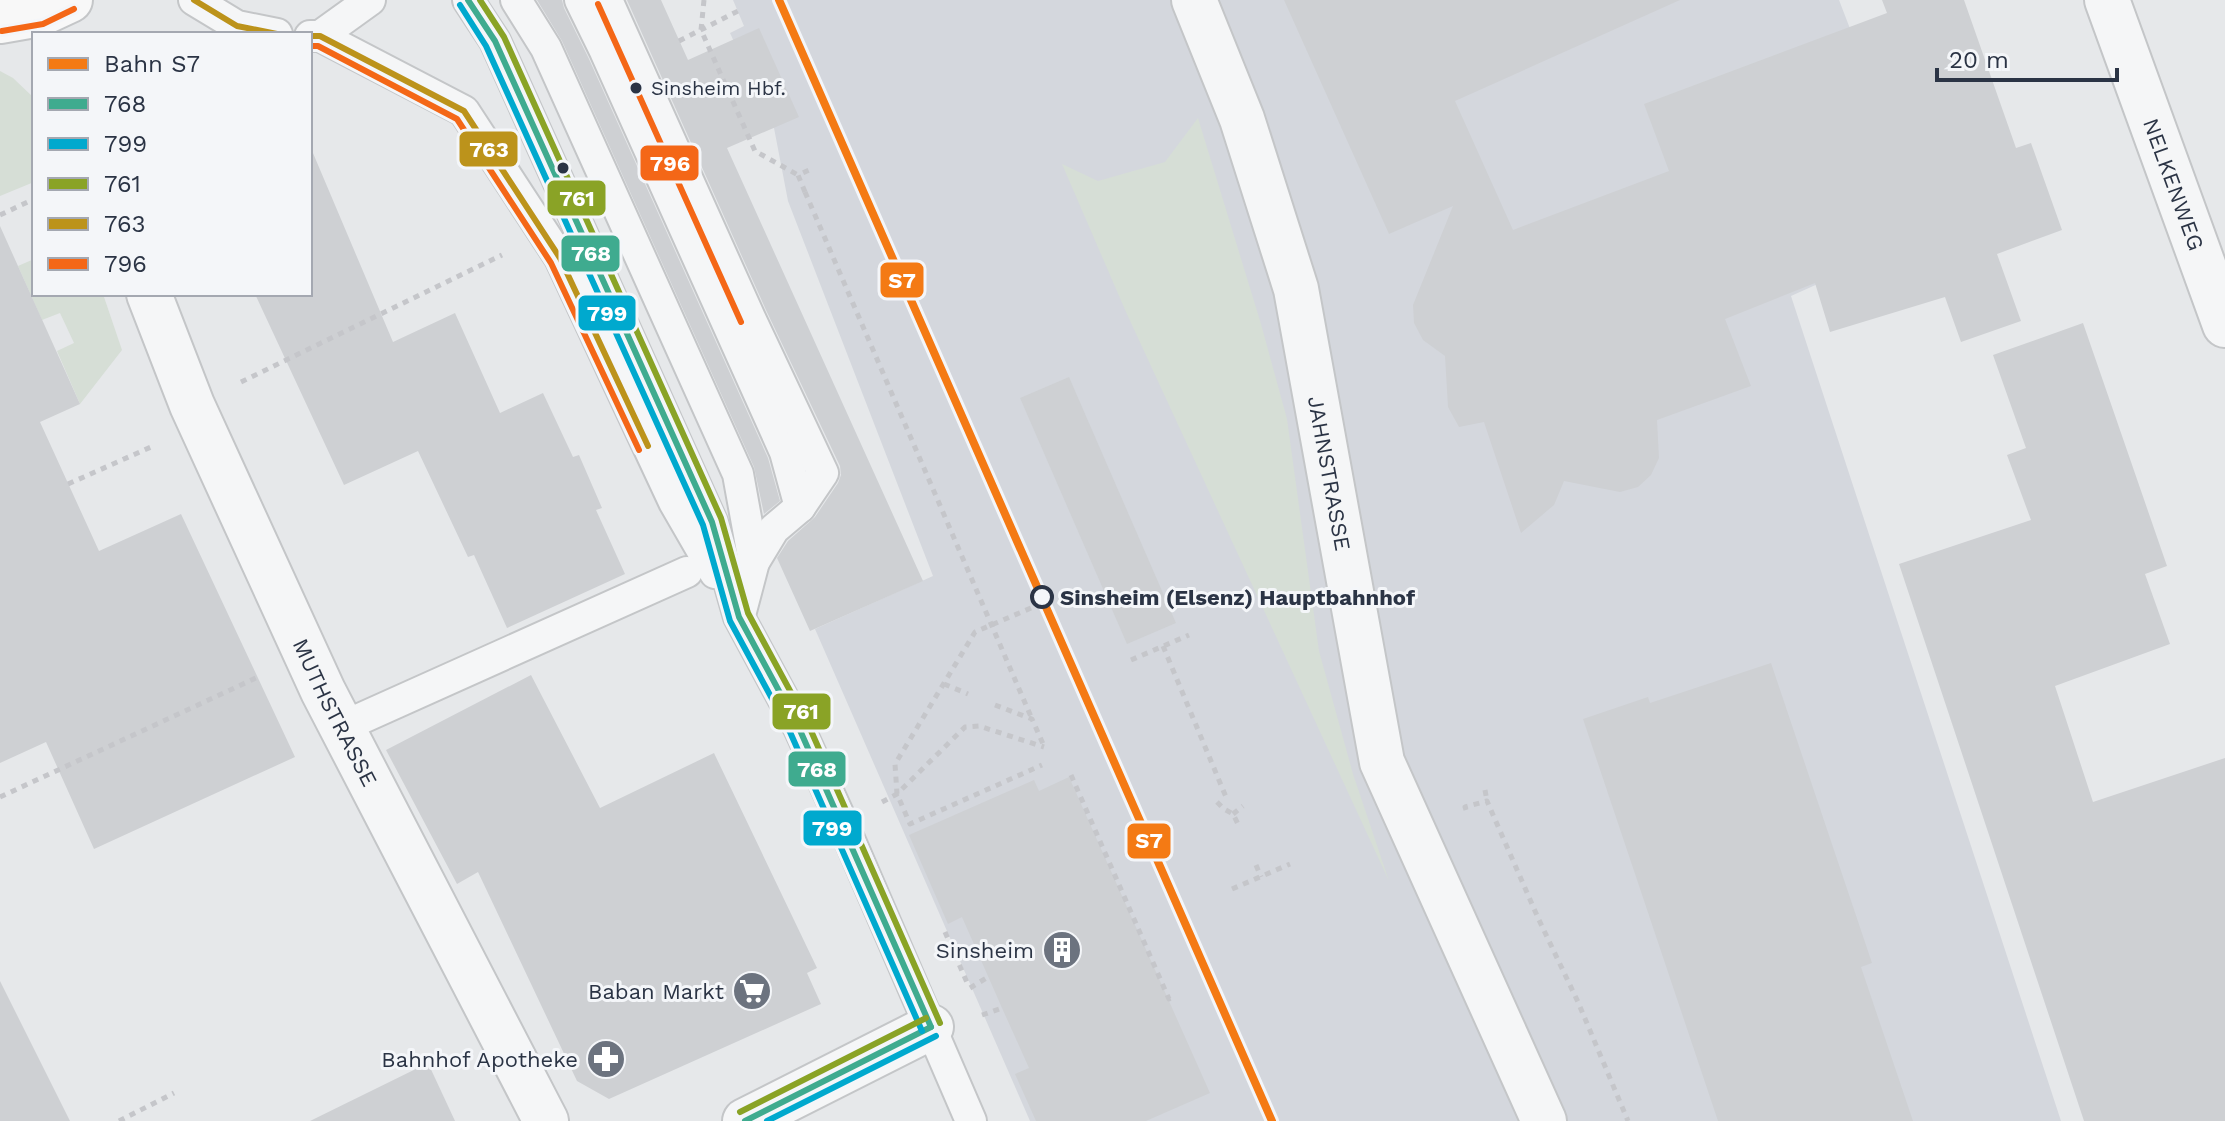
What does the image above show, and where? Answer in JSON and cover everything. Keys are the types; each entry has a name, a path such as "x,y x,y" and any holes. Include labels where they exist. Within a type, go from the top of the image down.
{"street":[{"name":"JAHNSTRASSE","path":"1194,0 1242,119 1296,289 1382,762 1544,1121"},
{"name":"NELKENWEG","path":"2107,0 2225,325"},
{"name":"MUTHSTRASSE","path":"150,296 192,405 306,655 546,1121"},
{"path":"745,1121 931,1027"}],"lane":[{"path":"194,0 237,26 267,32"},
{"path":"315,36 370,0"},
{"path":"468,0 495,41 712,522 739,617"},
{"path":"516,0 546,48 761,531 739,617"},
{"path":"580,0 785,452 800,507"},
{"path":"607,0 823,473 800,507 761,531 712,522 674,502"},
{"path":"315,36 464,111 560,258 674,502 799,728 971,1121"},
{"path":"342,727 687,572"}],"path":[{"path":"704,0 701,30 755,151 798,175 1044,747 979,726 965,727 908,784"},
{"path":"679,41 742,9"},
{"path":"798,175 809,170"},
{"path":"0,215 32,200"},
{"path":"192,405 514,249"},
{"path":"68,484 159,443"},
{"path":"1031,608 975,632 895,764 897,794 910,824 1042,765"},
{"path":"1131,660 1189,635"},
{"path":"1163,646 1226,797"},
{"path":"0,797 306,655"},
{"path":"944,684 968,694"},
{"path":"995,705 1032,719"},
{"path":"1022,775 1025,784"},
{"path":"1071,775 1171,998"},
{"path":"1485,790 1487,801 1628,1121"},
{"path":"1465,807 1487,801"},
{"path":"1217,802 1233,814 1240,828"},
{"path":"1233,814 1243,806"},
{"path":"939,812 943,820"},
{"path":"1232,889 1290,864"},
{"path":"1256,865 1261,877"},
{"path":"972,994 969,987 988,977"},
{"path":"979,1009 982,1017 1002,1008"},
{"path":"119,1121 174,1093"}],"shaded area":[{"path":"733,0 1839,0 1929,234 1791,296 2061,1121 1030,1121 815,629 933,576 788,201 774,128 730,33 744,26"},
{"path":"0,71 13,78 32,96 32,183 0,196"},
{"path":"1198,118 1287,419 1319,651 1353,774 1389,881 1126,312 1062,164 1098,181 1165,162"},
{"path":"32,260 32,296 104,296 122,350 80,404 57,351 74,343 60,313 42,320 18,266"}],"building":[{"path":"537,0 562,0 768,458 780,501 764,514 754,467 562,41"},
{"path":"627,0 661,0 688,60 759,28 799,117 727,148 923,581 810,631 777,558 788,541 815,517 838,483 840,466 766,310"},
{"path":"1284,0 1680,0 1455,101 1513,230 1669,171 1644,104 1887,13 1882,0 1964,0 2016,148 2031,143 2062,230 1997,254 2021,321 1961,342 1945,297 1830,332 1815,283 1725,319 1751,386 1657,420 1659,458 1651,475 1638,487 1620,492 1564,481 1554,505 1521,533 1484,422 1459,427 1448,407 1445,356 1423,340 1414,323 1413,305 1453,206 1389,234"},
{"path":"312,151 393,342 455,313 500,413 543,393 573,457 579,455 602,508 596,510 625,574 507,628 474,555 468,557 418,451 344,485 256,296 312,296"},
{"path":"0,226 80,404 40,422 99,551 181,514 295,757 94,849 46,742 0,763"},
{"path":"2083,323 2167,566 2145,574 2170,644 2055,686 2093,802 2225,758 2225,1121 2084,1121 1899,564 2031,520 2007,455 2026,448 1993,355"},
{"path":"1069,377 1176,623 1127,644 1020,398"},
{"path":"1771,663 1872,963 1861,967 1913,1121 1718,1121 1583,719 1648,697 1650,703"},
{"path":"531,675 600,808 714,753 817,968 807,973 821,1004 609,1099 577,1081 478,872 457,884 386,750"},
{"name":"Sinsheim","path":"1069,777 1210,1093 1146,1121 1036,1121 1015,1074 1029,1068 962,917 948,924 909,835 1034,780 1039,791"},
{"path":"0,981 70,1121 0,1121"},
{"path":"428,1063 455,1121 310,1121"}],"rail line":[{"name":"S7","path":"779,0 1272,1121"}],"transit line":[{"name":"763","path":"194,0 237,26 267,32"},
{"name":"768","path":"468,0 495,41 712,522 739,617 799,728 931,1027"},
{"name":"761","path":"480,0 504,37 721,518 748,613 808,724 940,1023"},
{"name":"796","path":"598,4 741,322"},
{"name":"799","path":"460,5 486,46 703,525 730,621 790,732 922,1031"},
{"name":"796","path":"2,31 43,24 74,9"},
{"name":"763","path":"312,36 320,36 464,111 560,258 648,446"},
{"name":"796","path":"312,46 318,46 457,119 551,263 639,450"},
{"name":"761","path":"740,1112 926,1018"},
{"name":"768","path":"745,1121 931,1027"},
{"name":"799","path":"767,1121 936,1036"}],"place":[{"name":"Sinsheim Hbf.","path":"636,88"},
{"name":"Sinsheim (Elsenz) Hauptbahnhof","path":"1042,597"},
{"name":"Sinsheim","path":"1062,950"},
{"name":"Baban Markt","path":"752,991"},
{"name":"Bahnhof Apotheke","path":"606,1059"}]}
